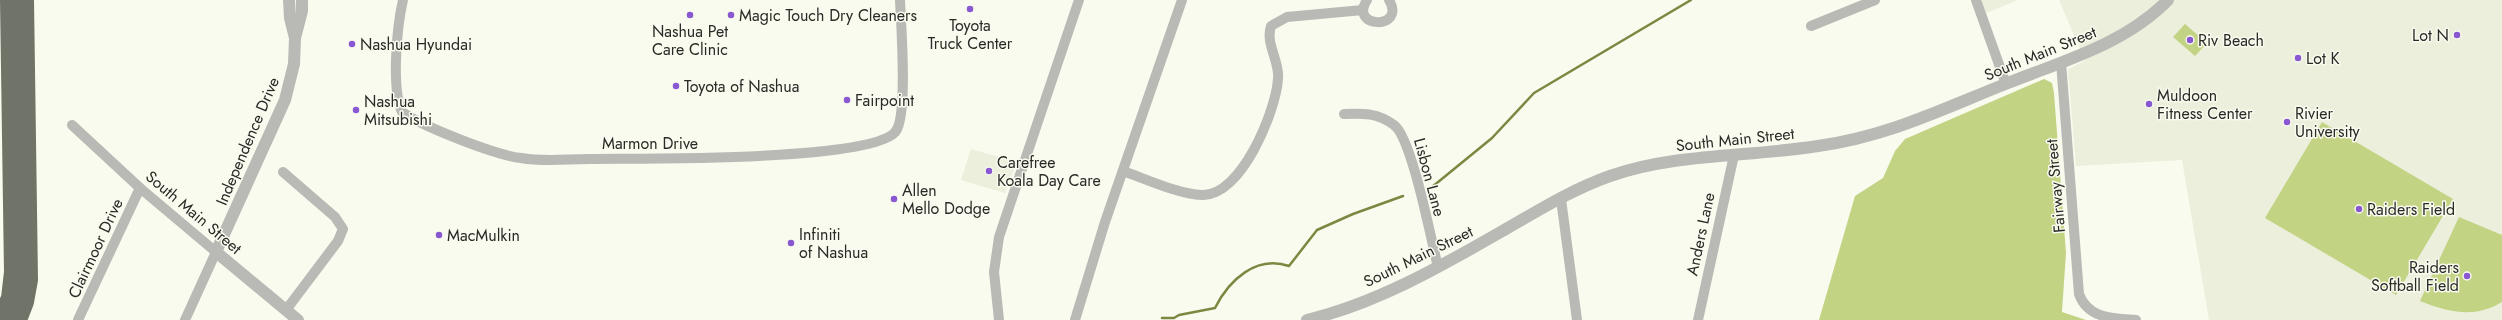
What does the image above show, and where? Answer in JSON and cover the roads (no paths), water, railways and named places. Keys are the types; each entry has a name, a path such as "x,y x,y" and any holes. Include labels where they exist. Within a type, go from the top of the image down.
{"highway":[{"path":"1,0 9,89"},
{"path":"0,320 10,298 13,272 9,89 9,0"},
{"path":"18,320 25,302 29,280 25,0"}],"street":[{"name":"Independence Drive","path":"289,0 290,18 295,38"},
{"name":"Independence Drive","path":"216,252 285,100 294,64 295,38 302,10 302,0"},
{"name":"Marmon Drive","path":"403,0 399,21 398,90 399,106 402,112 408,117 500,153 534,159 755,156 855,146 880,141 896,131 902,113 900,0"},
{"path":"999,320 994,272 999,237 1080,0"},
{"path":"1075,320 1123,171 1182,0"},
{"path":"1123,171 1203,195 1219,190 1248,159 1273,110 1278,74 1268,37 1271,26 1287,17 1365,5 1368,20 1377,23 1382,22 1388,19 1392,11 1389,0"},
{"path":"1811,26 1874,0"},
{"path":"1976,0 2006,84"},
{"name":"South Main Street","path":"1307,320 1368,300 1438,267 1561,198 1593,182 1630,170 1672,161 1816,147 1886,132 2061,62 2123,35 2151,16 2168,0"},
{"name":"Fairway Street","path":"2061,62 2077,286 2085,306 2097,314 2136,320"},
{"name":"Lisbon Lane","path":"1344,114 1367,113 1382,118 1395,125 1402,134 1412,162 1438,267"},
{"name":"South Main Street","path":"72,125 140,188 298,320"},
{"name":"Anders Lane","path":"1698,320 1734,155"},
{"path":"283,172 335,217 343,229 338,241 286,310"},
{"name":"Clairmoor Drive","path":"78,320 140,188"},
{"path":"1561,198 1577,320"},
{"path":"185,320 216,252"}],"waterway":[{"path":"1432,187 1492,138 1534,93 1691,0"},
{"path":"1162,318 1174,318 1179,315 1215,308 1228,288 1245,272 1265,264 1277,263 1289,266 1317,230 1353,214 1403,196"}],"place":[{"name":"Toyota Truck Center","path":"970,9"},
{"name":"Nashua Pet Care Clinic","path":"690,15"},
{"name":"Magic Touch Dry Cleaners","path":"731,15"},
{"name":"Lot N","path":"2457,35"},
{"name":"Riv Beach","path":"2190,40"},
{"name":"Nashua Hyundai","path":"352,44"},
{"name":"Lot K","path":"2298,58"},
{"name":"Toyota of Nashua","path":"676,86"},
{"name":"Fairpoint","path":"847,100"},
{"name":"Muldoon Fitness Center","path":"2149,104"},
{"name":"Nashua Mitsubishi","path":"356,110"},
{"name":"Rivier University","path":"2287,122"},
{"name":"Carefree Koala Day Care","path":"989,171"},
{"name":"Allen Mello Dodge","path":"894,199"},
{"name":"Raiders Field","path":"2359,209"},
{"name":"MacMulkin","path":"439,235"},
{"name":"Infiniti of Nashua","path":"791,243"},
{"name":"Raiders Softball Field","path":"2467,276"}]}
